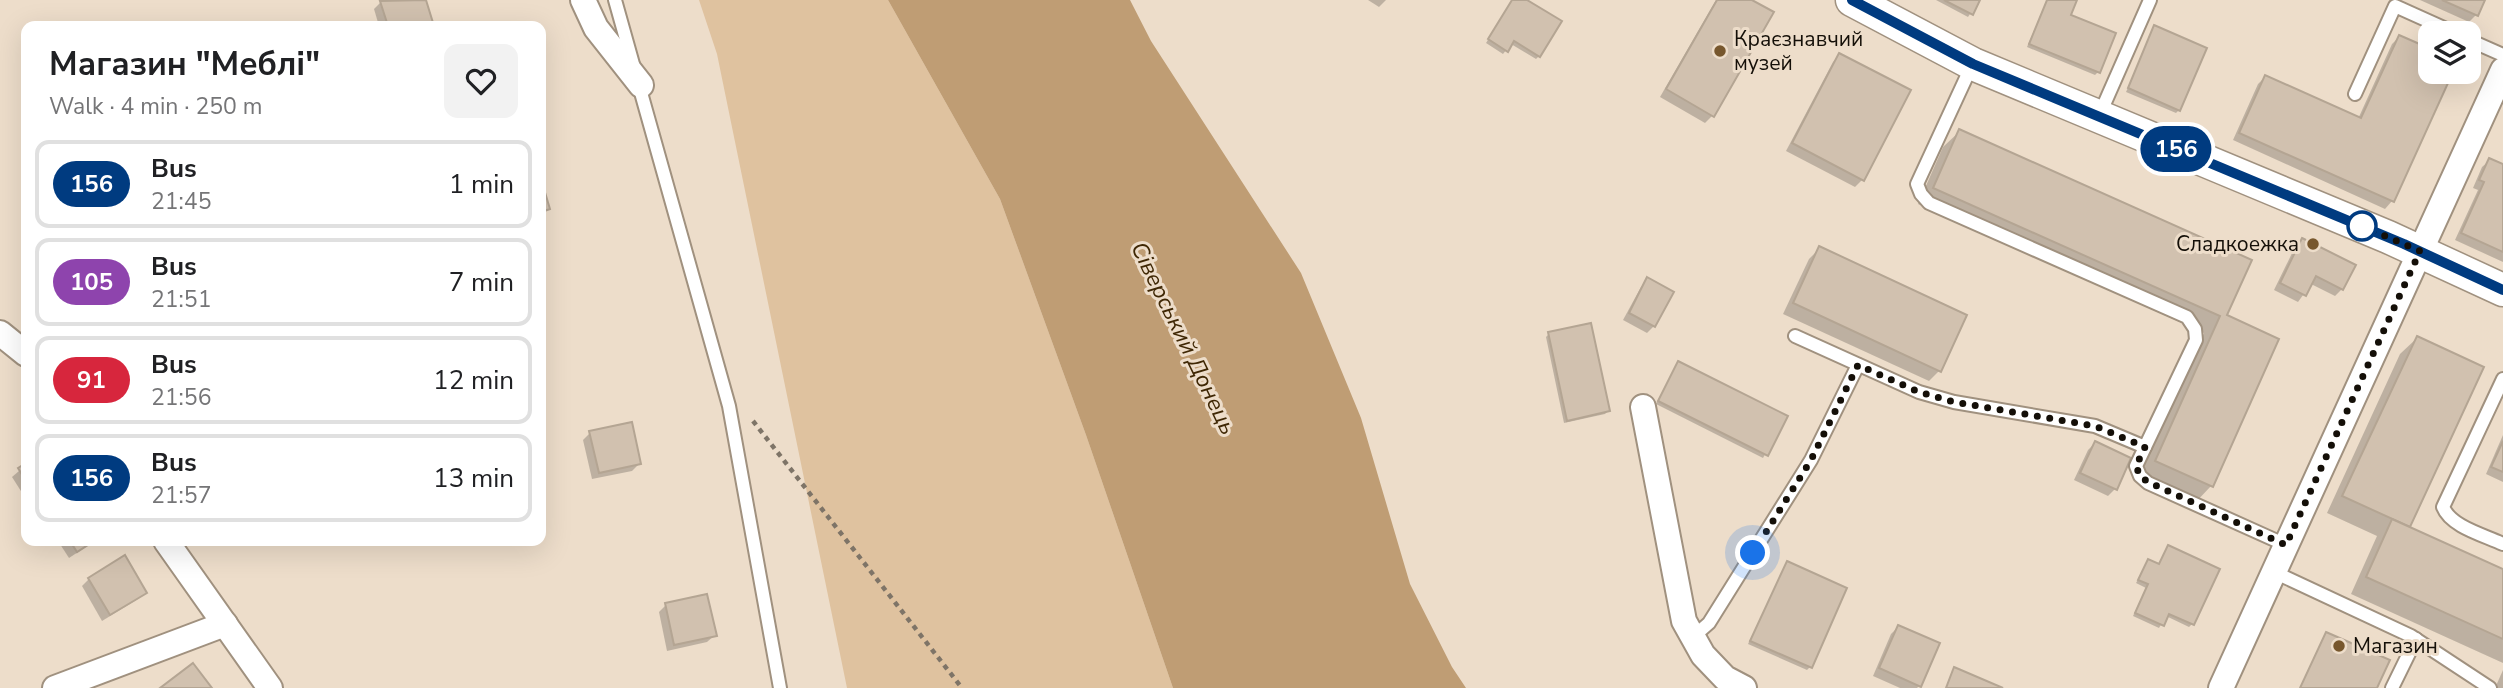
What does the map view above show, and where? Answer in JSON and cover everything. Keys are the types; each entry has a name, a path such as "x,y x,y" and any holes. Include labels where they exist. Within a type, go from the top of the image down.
{"street":[{"path":"583,0 596,28 641,85"},
{"path":"1852,0 1973,64 2420,251 2503,290"},
{"path":"2221,688 2503,70"},
{"path":"0,333 21,350"},
{"path":"1643,407 1684,621 1703,655 1725,678 1744,688"},
{"path":"170,546 270,688"},
{"path":"55,688 225,624"}],"lane":[{"path":"615,0 641,85 729,407 780,688"},
{"path":"2099,117 2150,0"},
{"path":"2382,0 2428,21"},
{"path":"2356,94 2395,6"},
{"path":"2481,45 2503,55"},
{"path":"1973,64 1917,184 1921,194 1928,203 2187,317 2195,328 2196,340 2136,466 2140,476 2286,545"},
{"path":"1795,336 1919,392 1954,402 2095,426 2145,447"},
{"path":"1693,637 1709,623 1811,460 1858,365"},
{"path":"2503,379 2443,507 2447,516 2455,522 2503,544"},
{"path":"2274,572 2416,639 2490,688"},
{"path":"2392,688 2416,639"}],"path":[{"path":"729,407 745,410 962,688"}],"shaded area":[{"path":"699,0 888,0 1000,199 1086,435 1173,688 847,688 717,54"}],"water":[{"name":"Сіверський Донець","path":"888,0 1130,0 1151,41 1301,273 1361,418 1410,584 1452,667 1466,688 1173,688 1086,435 1000,199"}],"building":[{"path":"426,0 432,21 386,21 380,1"},
{"path":"1512,0 1527,0 1562,21 1540,57 1514,41 1508,52 1488,39"},
{"name":"Краєзнавчий музей","path":"1717,0 1752,0 1774,12 1714,117 1666,89"},
{"path":"1944,0 1980,0 1973,15"},
{"path":"2047,0 2077,0 2071,15 2116,33 2100,73 2029,44"},
{"path":"2442,0 2485,0 2478,16"},
{"path":"2154,25 2207,48 2180,111 2128,88"},
{"path":"2399,35 2418,43 2418,84 2448,84 2394,202 2239,133 2265,75 2361,118"},
{"path":"1839,53 1911,90 1864,181 1792,143"},
{"path":"1959,129 2252,260 2227,315 2279,339 2213,487 2155,461 2220,316 1933,188"},
{"path":"2489,158 2503,164 2503,252 2461,233 2484,182 2479,180"},
{"path":"2302,238 2356,265 2343,290 2316,276 2306,296 2280,283"},
{"path":"1819,246 1967,315 1941,372 1793,303"},
{"path":"1647,277 1674,292 1655,327 1629,313"},
{"path":"1591,323 1610,411 1567,421 1548,332"},
{"path":"2417,336 2484,367 2410,527 2342,496"},
{"path":"1678,361 1788,416 1768,456 1658,401"},
{"path":"632,422 641,464 599,473 589,431"},
{"path":"2095,441 2131,458 2117,490 2080,473"},
{"path":"2503,441 2503,472 2491,467"},
{"path":"2392,519 2503,569 2503,639 2366,577"},
{"path":"2168,545 2220,569 2194,625 2169,614 2164,626 2135,613 2148,584 2138,580 2148,559 2159,564"},
{"path":"73,546 86,546 77,552"},
{"path":"125,555 147,593 110,615 88,578"},
{"path":"1787,561 1847,588 1812,668 1750,641"},
{"path":"707,594 717,636 674,645 665,603"},
{"path":"1898,625 1940,643 1921,687 1879,668"},
{"name":"Магазин","path":"2326,632 2390,660 2377,688 2300,688"},
{"path":"193,663 212,688 160,688"},
{"path":"1954,667 2003,688 1946,688"}],"bus line":[{"name":"156","path":"1852,0 1973,64 2404,244 2503,290"}],"place":[{"name":"Краєзнавчий музей","path":"1720,51"},
{"name":"Сладкоежка","path":"2313,244"},
{"name":"Магазин","path":"2339,646"}],"route":[{"path":"1753,553 1811,460 1858,365 1919,392 1954,402 2095,426 2116,433 2145,447 2136,466 2140,476 2148,482 2286,545 2420,251 2362,226"}]}
